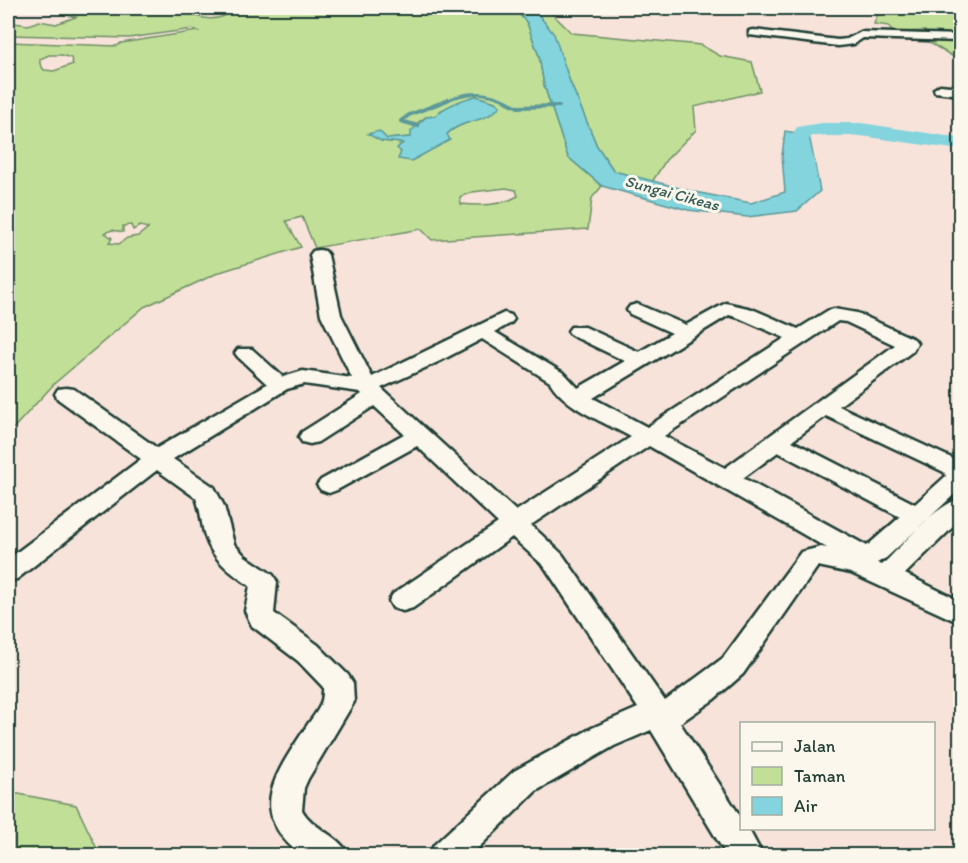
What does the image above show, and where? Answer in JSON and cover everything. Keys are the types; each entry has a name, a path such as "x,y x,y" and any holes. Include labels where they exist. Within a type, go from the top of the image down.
{"street":[{"path":"753,33 845,43 861,35 960,38"},
{"path":"940,89 960,92"},
{"path":"319,255 331,315 371,391 553,560 659,716 746,855"},
{"path":"577,398 731,309 799,337"},
{"path":"637,310 686,333"},
{"path":"403,601 514,524 834,315 841,315 903,339 907,343 906,347 726,479"},
{"path":"310,437 371,391 504,319"},
{"path":"578,331 640,360"},
{"path":"491,337 558,378 564,388 577,398 854,552 868,556 877,552 958,478 957,472 952,467 824,407"},
{"path":"245,353 254,358 280,385"},
{"path":"8,572 156,459 280,385 303,377 371,391"},
{"path":"66,394 205,493 212,508 222,547 231,559 264,582 259,612 262,619 308,653 338,683 339,702 296,771 288,788 285,810 291,824 312,843 332,855"},
{"path":"329,485 420,435"},
{"path":"776,442 917,514"},
{"path":"887,576 938,525 960,507"},
{"path":"447,855 525,781 603,737 659,716 702,692 733,666 814,555 830,556 887,576 960,613"}],"green space":[{"path":"79,8 199,8 185,11 211,19 226,15 221,9 213,8 238,11 246,8 514,8 527,23 539,56 544,85 568,157 602,186 592,198 588,229 432,240 421,229 315,248 302,217 286,221 301,247 220,272 144,307 55,383 8,434 8,42 117,46 121,43 198,31 193,29 129,38 8,35 8,22 28,25 39,21 56,24 76,17 62,14","holes":["49,55 62,55 71,58 73,64 54,71 44,70 40,59","476,96 495,102 499,106 488,115 453,129 447,134 449,140 411,161 401,154 399,146 403,143 381,141 382,134 387,139 411,137 418,126 417,123 426,117 436,116 439,111","506,188 516,190 518,196 505,202 461,204 460,197 472,192","131,225 133,230 140,226 148,228 138,236 127,238 119,244 109,243 112,238 105,233 112,230 123,232 123,226"]},
{"path":"533,8 546,8 572,33 701,45 720,56 752,62 760,91 694,107 696,130 666,160 652,182 614,171 597,146 570,82 554,35"},
{"path":"646,8 759,8 755,11 724,12"},
{"path":"759,8 960,8 960,58 952,56 925,40 925,31 892,32 889,26 874,24 878,13"},
{"path":"8,792 76,805 100,855 8,855"}],"water":[{"path":"514,8 533,8 554,34 570,82 597,146 614,171 695,192 751,203 785,192 782,156 785,131 809,135 820,191 797,211 747,217 688,210 602,186 568,157 544,85 539,56 527,23"},
{"path":"476,96 500,106 488,115 453,129 447,134 450,140 411,161 398,159 401,152 397,148 403,143 381,141 368,134 379,131 387,139 411,137 411,131 426,117 436,116 460,101"}],"waterway":[{"path":"444,101 476,94 491,95 507,101"},
{"path":"418,126 401,121 409,115 448,100"},
{"path":"504,100 518,107 559,106"},
{"name":"Sungai Cikeas","path":"806,176 799,140 804,131 841,128 960,144"}]}
